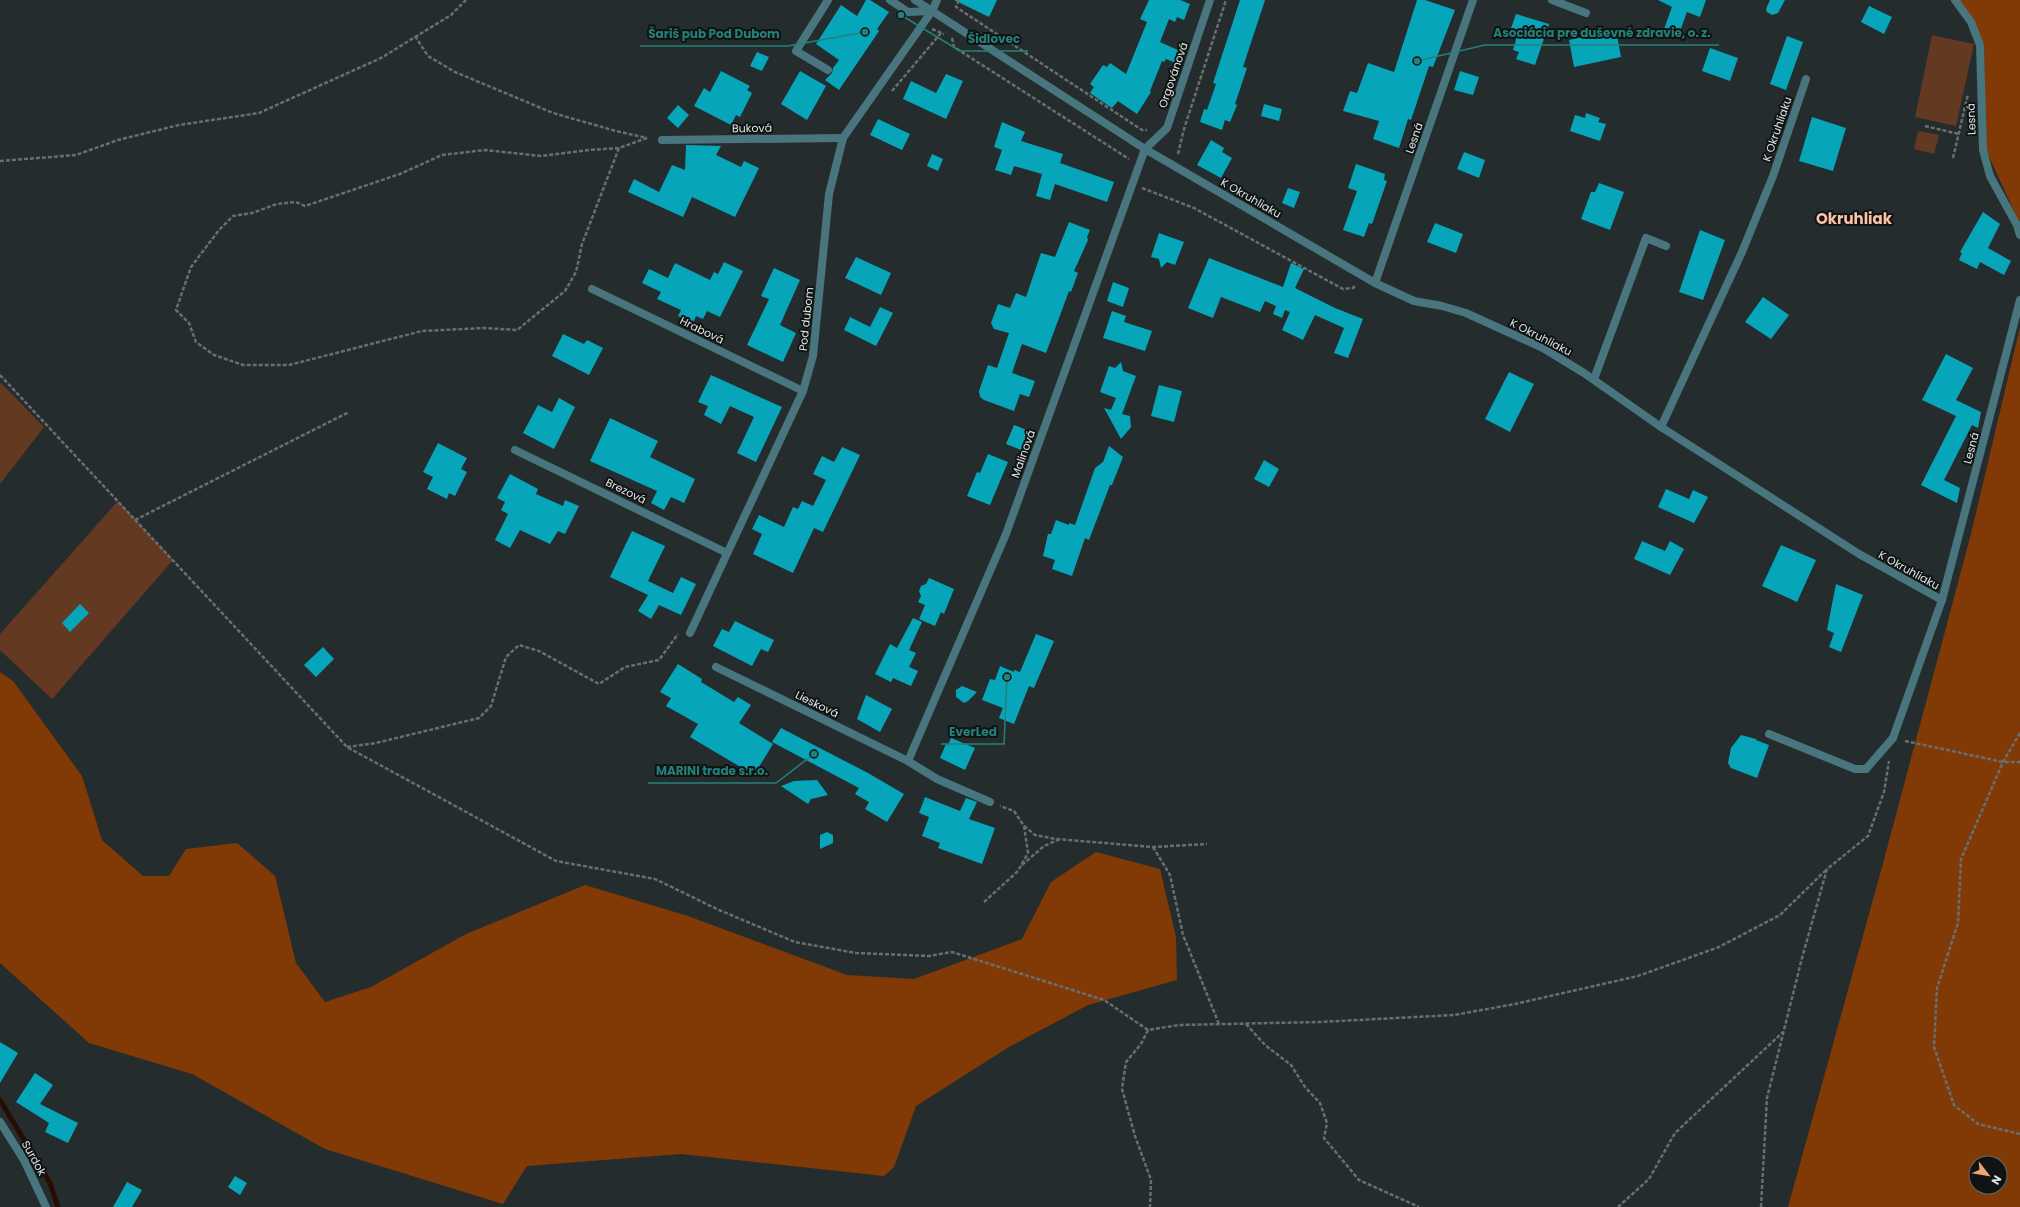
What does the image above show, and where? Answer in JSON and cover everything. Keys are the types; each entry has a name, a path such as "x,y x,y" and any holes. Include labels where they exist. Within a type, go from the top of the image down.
{"street":[{"path":"828,0 796,51 828,70"},
{"path":"890,0 908,12 932,11"},
{"name":"K Okruhliaku","path":"915,0 1145,149 1362,276 1414,301 1442,306 1466,313 1544,348 1594,380 1661,427 1859,554 1942,600 1893,738 1866,769 1855,769 1769,734"},
{"name":"Pod dubom","path":"690,633 803,391 814,356 829,194 843,138 932,11 938,0"},
{"name":"Orgovánová","path":"1145,149 1167,128 1210,0"},
{"name":"Lesná","path":"1375,283 1473,0"},
{"path":"1552,0 1586,13"},
{"name":"Lesná","path":"1955,0 1971,22 1980,44 1983,150 1990,176 2017,225 2020,236"},
{"name":"K Okruhliaku","path":"1661,427 1742,252 1773,176 1806,79"},
{"name":"Buková","path":"662,140 843,138"},
{"name":"Malinová","path":"908,761 1006,534 1145,149"},
{"path":"1594,380 1646,238 1666,246"},
{"name":"Hrabová","path":"592,289 803,391"},
{"name":"Lesná","path":"1942,600 2020,300"},
{"name":"Brezová","path":"515,450 727,553"},
{"name":"Liesková","path":"716,667 908,761 937,779 990,802"},
{"name":"Surdok","path":"0,1122 24,1160 46,1207"}],"path":[{"path":"0,161 76,155 118,140 180,125 259,113 381,58 451,15 466,0"},
{"path":"959,0 956,7 1142,130 1150,130"},
{"path":"1177,158 1184,129 1226,0"},
{"path":"922,25 951,38 954,47 1139,166"},
{"path":"892,92 941,33"},
{"path":"415,36 428,56 455,72 553,113 616,131 662,140"},
{"path":"1953,158 1969,90"},
{"path":"1925,126 1959,134"},
{"path":"619,148 582,244 576,272 565,291 517,330 484,328 422,331 289,365 243,365 214,355 196,342 189,322 176,310 191,267 219,230 233,216 252,213 277,204 296,202 305,206 400,174 442,155 485,150 541,156 619,148 647,138"},
{"path":"1132,184 1194,208 1343,289 1353,288 1362,276"},
{"path":"0,375 347,747 556,861 655,878 719,910 795,942 856,953 929,956 952,952 1104,1000 1148,1030 1179,1025 1246,1024 1454,1015 1515,1004 1638,976 1719,947 1780,915 1827,869 1868,836 1884,792 1893,738 2003,762 2020,762"},
{"path":"135,520 349,412"},
{"path":"347,747 376,743 479,718 491,706 506,657 519,645 539,651 599,684 625,667 659,660 679,634 690,633"},
{"path":"2020,733 2003,762 1961,859 1958,923 1937,988 1934,1047 1954,1105 1978,1124 2020,1134"},
{"path":"990,802 1014,811 1024,826 1035,835 1061,839 1153,846 1207,844"},
{"path":"1020,867 1028,852 1024,826"},
{"path":"984,902 1044,846 1061,839"},
{"path":"1153,846 1170,875 1184,935 1219,1024"},
{"path":"1761,1207 1767,1098 1827,869"},
{"path":"1246,1024 1266,1045 1291,1065 1305,1087 1320,1103 1327,1123 1324,1138 1359,1180 1419,1207"},
{"path":"1148,1030 1141,1044 1126,1062 1122,1089 1135,1136 1152,1180 1150,1207"},
{"path":"1618,1207 1649,1179 1675,1133 1784,1031"}],"shaded area":[{"path":"1954,0 2020,0 2020,224 1986,150 1984,43"},
{"path":"1932,35 1974,44 1956,126 1915,117"},
{"path":"1918,131 1939,135 1934,154 1914,149"},
{"path":"2020,327 2020,1207 1788,1207 1882,867 1971,534"},
{"path":"1,383 44,427 0,484 0,384"},
{"path":"118,501 173,560 52,699 0,650 0,634"},
{"path":"0,672 13,681 82,776 102,840 143,876 169,876 186,849 237,843 275,876 296,963 325,1002 371,987 466,934 585,885 688,916 847,975 914,979 1022,939 1051,882 1096,852 1160,869 1176,937 1177,980 1088,1005 1009,1047 916,1106 894,1167 884,1176 681,1154 527,1166 503,1204 325,1149 192,1074 89,1043 0,963"}],"building":[{"path":"866,0 870,0 889,12 877,29 879,31 839,90 825,80 832,73 833,68 839,60 816,44 841,5 857,16"},
{"path":"954,0 997,0 989,17"},
{"path":"1149,0 1180,0 1190,4 1184,20 1177,17 1175,22 1169,19 1160,42 1180,51 1176,63 1166,59 1164,62 1162,61 1150,91 1151,92 1137,114 1118,101 1112,108 1090,93 1094,87 1090,84 1103,65 1107,67 1110,63 1126,74 1147,22 1140,19"},
{"path":"1240,0 1265,0 1243,67 1247,68 1235,104 1237,105 1230,122 1225,120 1222,130 1200,122 1204,109 1207,110 1216,84 1213,83"},
{"path":"1417,0 1425,0 1455,10 1433,67 1429,66 1411,120 1408,119 1399,148 1373,139 1379,121 1343,111 1350,91 1357,93 1368,63 1394,72"},
{"path":"1658,0 1706,0 1700,17 1687,12 1678,37 1663,32 1672,7"},
{"path":"1770,0 1785,0 1778,13 1772,15 1767,12 1766,9"},
{"path":"1869,6 1892,17 1884,34 1861,22"},
{"path":"1516,14 1549,24 1535,65 1516,59 1519,52 1513,50 1518,33 1510,31"},
{"path":"1616,30 1621,57 1574,67 1569,40"},
{"path":"1787,36 1803,42 1786,90 1770,84"},
{"path":"1710,48 1738,58 1730,81 1702,71"},
{"path":"757,52 769,57 762,71 750,66"},
{"path":"721,71 750,86 747,90 752,93 740,117 736,115 731,125 694,106 704,88 710,92"},
{"path":"800,71 826,86 807,120 781,104"},
{"path":"1460,71 1479,77 1473,95 1454,90"},
{"path":"946,74 963,81 946,119 903,99 911,81 936,93"},
{"path":"1264,104 1282,109 1279,121 1261,116"},
{"path":"678,105 689,115 678,128 667,118"},
{"path":"1586,113 1600,118 1598,122 1606,124 1600,141 1570,131 1575,115 1585,118"},
{"path":"1812,117 1846,128 1833,171 1799,161"},
{"path":"878,119 910,134 902,150 870,135"},
{"path":"1002,122 1025,132 1021,141 1063,154 1060,163 1114,182 1107,202 1055,184 1050,200 1036,196 1042,174 1014,166 1011,175 995,170 1002,150 994,147"},
{"path":"1211,140 1224,148 1222,152 1232,158 1221,178 1197,165"},
{"path":"686,145 721,146 716,155 741,167 744,161 759,168 735,217 692,197 683,217 628,192 634,179 659,192 672,165 685,170"},
{"path":"1464,152 1485,160 1479,178 1457,169"},
{"path":"932,154 943,159 938,171 927,166"},
{"path":"1356,164 1385,174 1384,180 1387,181 1372,224 1369,223 1364,237 1343,230 1357,191 1348,188"},
{"path":"1599,183 1624,192 1610,230 1581,219 1591,192 1595,192"},
{"path":"1288,188 1300,192 1294,208 1282,203"},
{"path":"1983,212 2000,224 1988,248 2011,261 2004,275 1980,262 1977,269 1959,260 1962,253 1960,252"},
{"path":"1069,222 1090,230 1087,237 1088,240 1074,271 1078,273 1071,292 1069,291 1046,353 1022,344 1012,373 1035,381 1029,397 1020,394 1014,411 984,400 980,397 979,391 988,365 997,368 1009,333 994,329 991,323 998,304 1010,308 1016,293 1026,297 1041,253 1055,257"},
{"path":"1435,223 1463,234 1456,253 1427,242"},
{"path":"1700,230 1725,240 1703,300 1679,292"},
{"path":"1159,233 1184,242 1175,265 1167,262 1161,268 1159,259 1151,257"},
{"path":"856,257 891,273 881,295 845,278"},
{"path":"1209,258 1283,287 1291,263 1304,269 1295,288 1335,308 1363,319 1348,358 1334,353 1344,328 1315,315 1303,340 1282,330 1290,312 1285,310 1282,318 1273,314 1276,306 1265,301 1260,312 1221,297 1213,318 1188,308"},
{"path":"724,262 743,271 720,317 707,311 703,319 696,316 693,323 678,316 681,310 657,299 661,292 642,283 649,269 668,278 675,263 710,280 714,272 718,274"},
{"path":"774,268 800,280 780,325 796,333 783,362 747,345 769,299 761,296"},
{"path":"1113,282 1129,288 1123,307 1107,301"},
{"path":"1763,297 1789,315 1771,339 1745,322"},
{"path":"880,307 893,313 876,346 844,330 850,317 870,327"},
{"path":"1112,311 1126,316 1124,322 1152,331 1145,351 1103,338"},
{"path":"563,334 584,344 587,340 603,348 589,375 552,356"},
{"path":"1946,354 1973,368 1956,400 1981,412 1978,428 1972,425 1944,480 1960,488 1957,503 1921,485 1956,416 1922,400"},
{"path":"1121,362 1123,371 1136,376 1122,414 1130,416 1131,427 1121,439 1104,408 1111,410 1116,398 1100,392 1109,366 1115,368"},
{"path":"1509,372 1534,384 1510,432 1485,419"},
{"path":"711,375 782,407 756,462 737,453 754,417 730,406 721,424 704,415 708,406 698,402"},
{"path":"1159,385 1182,391 1174,422 1151,416"},
{"path":"559,398 575,407 554,449 523,433 538,405 552,412"},
{"path":"610,418 658,441 650,457 695,479 684,503 671,497 664,510 651,503 657,491 590,461"},
{"path":"1014,425 1029,431 1021,450 1006,444"},
{"path":"438,443 467,458 461,469 467,472 455,496 449,493 447,499 427,489 433,477 423,472"},
{"path":"1109,446 1123,457 1112,485 1110,485 1089,540 1085,538 1072,576 1052,569 1055,560 1043,556 1048,534 1051,534 1056,520 1069,525 1069,523 1075,525 1095,468 1103,462"},
{"path":"842,447 860,455 823,532 814,528 793,573 753,554 762,534 752,529 759,515 784,527 793,507 798,509 802,501 813,506 826,480 813,474 822,456 834,462"},
{"path":"988,454 1008,462 990,505 967,496 977,472 980,473"},
{"path":"1264,460 1279,469 1269,487 1254,479"},
{"path":"510,474 538,489 536,494 563,506 565,500 579,506 565,534 558,531 550,544 520,530 510,548 495,540 508,514 501,510 505,502 497,498"},
{"path":"1666,489 1689,499 1693,490 1708,497 1694,523 1658,507"},
{"path":"632,531 665,546 648,581 673,593 681,577 696,584 681,615 659,605 651,619 638,611 648,595 610,577"},
{"path":"1642,541 1665,551 1670,541 1684,549 1670,575 1634,559"},
{"path":"1781,545 1816,560 1797,602 1762,586"},
{"path":"929,578 954,589 944,614 941,612 935,626 919,619 925,605 918,602 921,596 919,591 921,586 926,584"},
{"path":"1836,584 1863,595 1841,652 1829,647 1834,633 1827,630"},
{"path":"80,604 89,613 70,632 62,623"},
{"path":"913,618 922,622 909,650 916,653 909,667 918,671 911,686 893,678 891,682 875,674 890,644 897,648"},
{"path":"735,621 774,640 768,652 761,649 752,666 713,646 722,629 729,632"},
{"path":"1036,634 1054,641 1034,688 1029,686 1014,724 999,718 1003,708 982,700 990,679 995,680 1000,666 1014,672 1014,670 1020,672"},
{"path":"323,647 334,659 316,677 304,665"},
{"path":"678,664 702,679 701,682 734,702 738,697 751,705 739,723 773,744 754,775 690,737 698,724 666,706 671,698 660,692"},
{"path":"962,686 977,692 964,703 956,697 956,690"},
{"path":"866,695 892,709 880,732 857,719"},
{"path":"781,728 868,773 904,794 887,822 865,809 869,802 855,794 859,788 772,742"},
{"path":"1741,735 1756,739 1769,745 1757,778 1731,768 1728,763 1731,748"},
{"path":"951,738 975,748 965,770 940,758 946,744 948,745"},
{"path":"817,780 828,795 811,799 808,804 781,786 794,781"},
{"path":"925,797 960,811 966,798 977,802 969,819 995,828 982,864 938,848 940,843 922,836 929,817 919,813"},
{"path":"827,832 833,835 833,843 820,849 820,835"},
{"path":"0,1042 18,1053 0,1083"},
{"path":"35,1073 53,1085 40,1104 78,1123 68,1143 45,1132 49,1123 16,1102"},
{"path":"235,1176 247,1183 240,1195 228,1187"},
{"path":"127,1182 142,1190 132,1207 113,1207"}],"waterway":[{"path":"0,1100 50,1183 58,1207"}],"place":[{"name":"Šidlovec","path":"901,15"},
{"name":"Šariš pub Pod Dubom","path":"865,32"},
{"name":"Asociácia pre duševné zdravie, o. z.","path":"1417,61"},
{"name":"EverLed","path":"1007,677"},
{"name":"MARINI trade s.r.o.","path":"814,754"}],"district":[{"name":"Okruhliak","path":"1854,218"}]}
